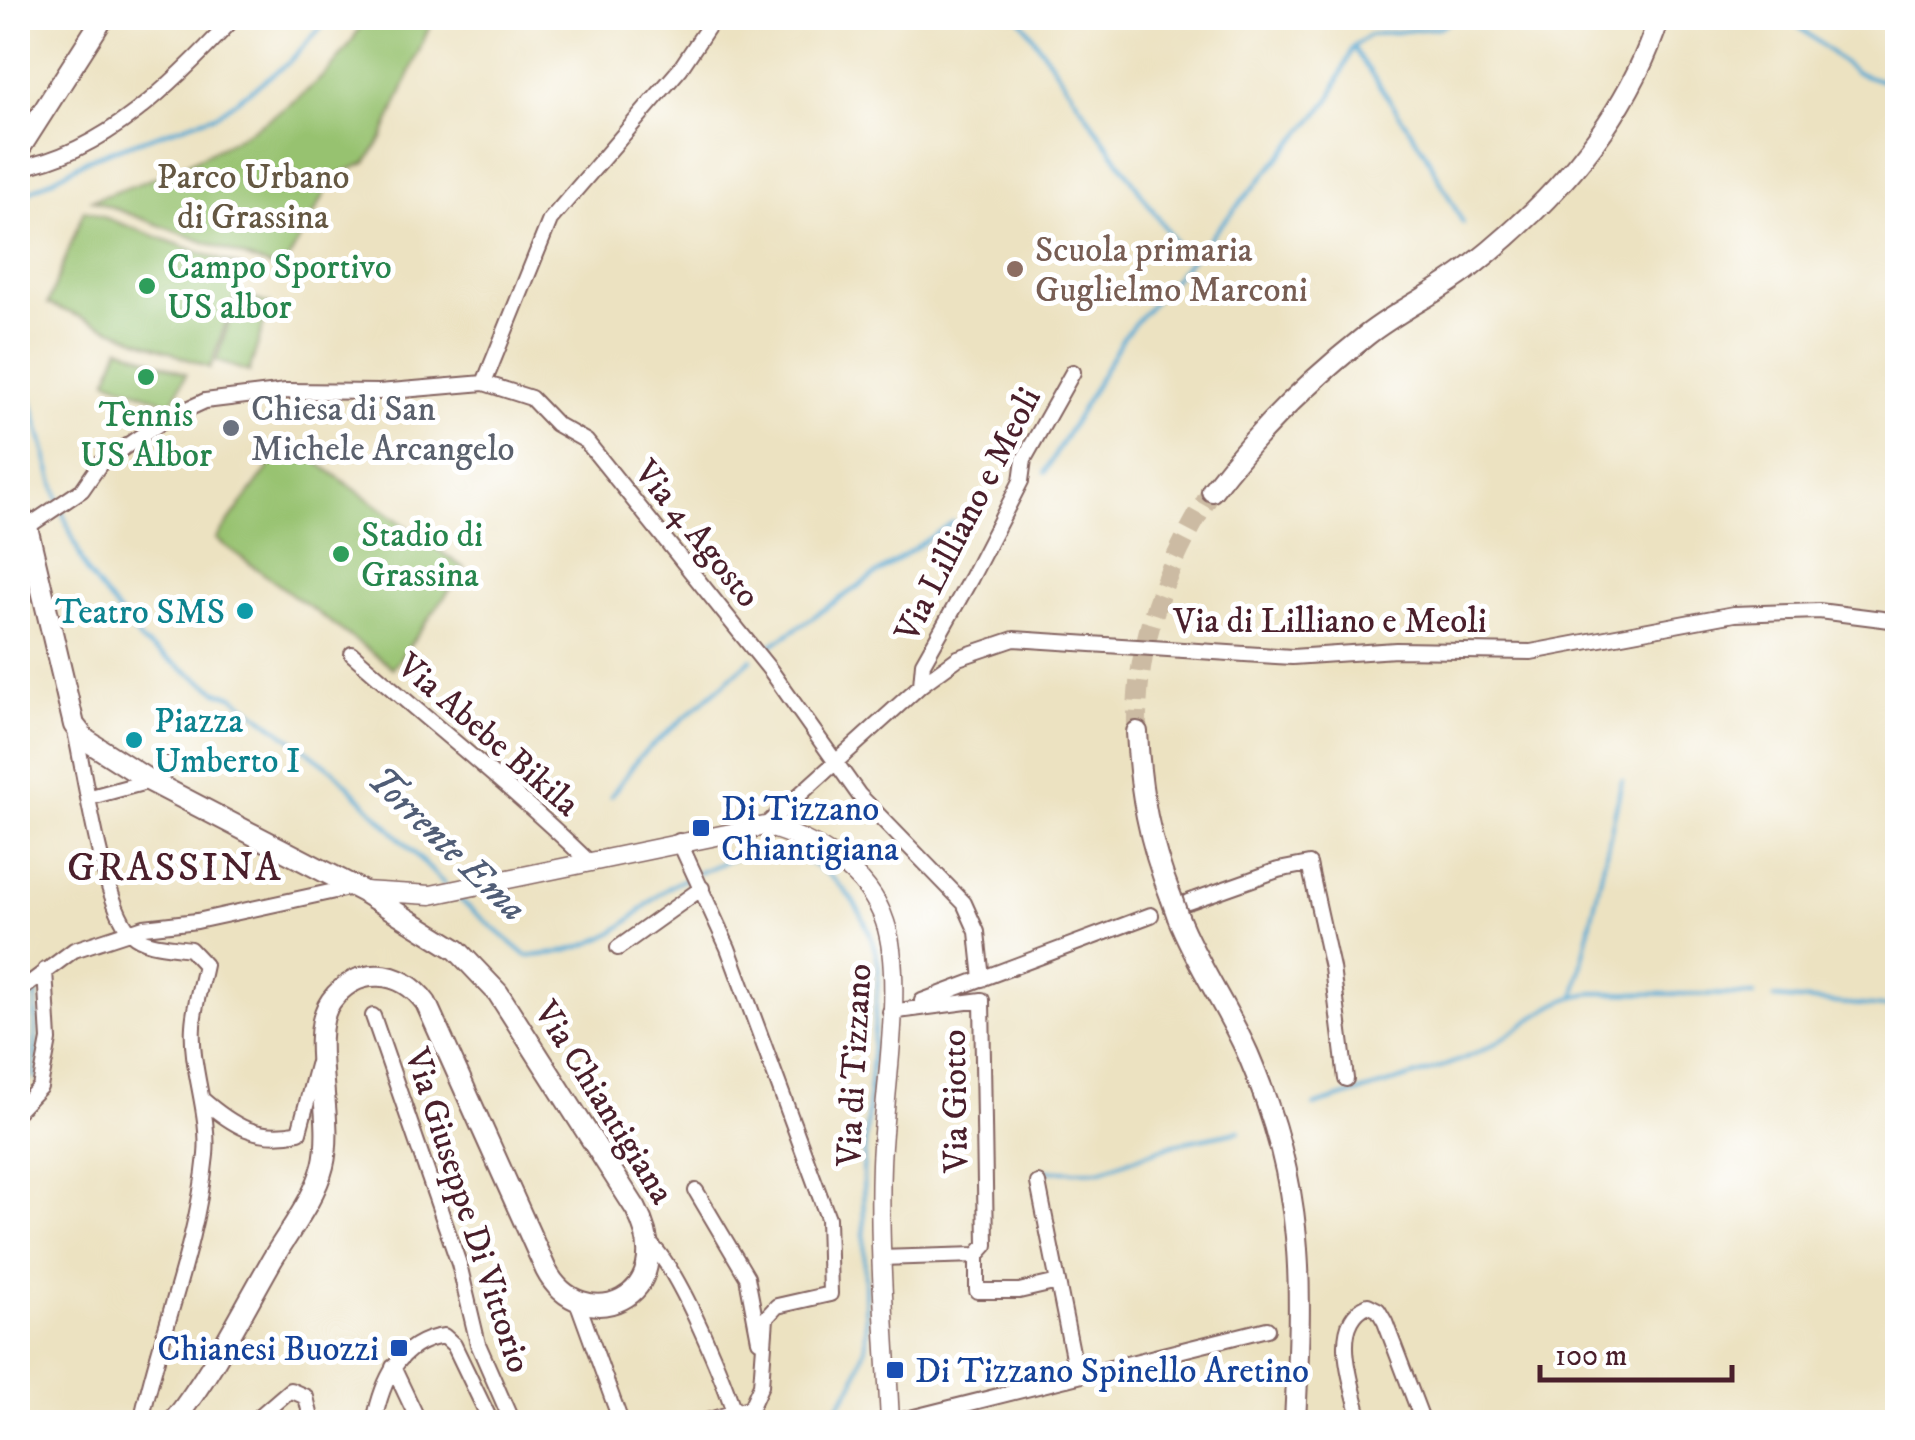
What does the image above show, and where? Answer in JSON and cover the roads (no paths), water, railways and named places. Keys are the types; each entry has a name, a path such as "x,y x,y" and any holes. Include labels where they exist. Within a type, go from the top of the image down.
{"main road":[{"path":"18,151 104,18"},
{"path":"1212,491 1240,453 1368,334 1468,269 1532,212 1600,138 1656,27"},
{"path":"29,518 74,726"},
{"name":"Via Chiantigiana","path":"74,726 86,740 150,781 433,932 489,981 628,1197 652,1245 650,1267 633,1290 610,1303 578,1301"},
{"path":"1137,732 1148,830 1247,1052 1288,1168 1300,1258 1296,1422"},
{"path":"172,1422 321,1173 329,1117 320,1052 324,1011 349,984 385,975 418,993 552,1282 567,1298 578,1301"}],"street":[{"path":"18,168 80,146 138,109 178,78 234,18"},
{"path":"29,518 76,494 100,464 166,419 205,401 286,391 396,392 484,383 550,220 680,69 714,18"},
{"name":"Via Lilliano e Meoli","path":"920,685 923,664 988,546 1021,480 1024,459 1073,372"},
{"name":"Via 4 Agosto","path":"484,383 531,398 556,424 586,440 836,758 859,796 964,903 977,932 982,980"},
{"name":"Via di Lilliano e Meoli","path":"765,826 920,685 958,658 1014,639 1292,657 1396,650 1530,652 1734,614 1819,611 1898,621"},
{"name":"Via Abebe Bikila","path":"352,654 457,748 532,806 587,860"},
{"path":"74,726 113,903 132,934 152,944 190,948 205,966 193,1026 206,1150 203,1176 182,1280 141,1422"},
{"path":"166,762 200,762"},
{"path":"91,798 150,781"},
{"path":"18,992 74,950 144,927 198,921 358,889 431,895 765,826"},
{"name":"Via di Tizzano","path":"765,826 792,834 833,856 869,891 885,920 895,964 896,1010 880,1258 892,1422 1268,1329"},
{"path":"679,841 691,860 828,1218 830,1294 771,1310 766,1318 760,1385 751,1408 735,1417 703,1422"},
{"path":"1179,906 1278,870 1310,864 1332,968 1346,1078"},
{"path":"618,948 701,886"},
{"path":"896,1010 1151,916"},
{"path":"18,1110 40,1087 49,1040 40,974"},
{"name":"Via Giotto","path":"896,1010 982,1000 986,1245 978,1255 977,1291 1019,1291 1058,1282"},
{"name":"Via Giuseppe Di Vittorio","path":"373,1016 459,1264 478,1344 512,1422"},
{"path":"202,1099 252,1133 282,1136 299,1132 320,1052"},
{"path":"1038,1183 1074,1362 1086,1375"},
{"path":"696,1191 746,1277 763,1359"},
{"path":"652,1245 665,1258 679,1287 735,1417"},
{"path":"880,1258 978,1255"},
{"path":"578,1301 616,1421"},
{"path":"1361,1422 1350,1394 1346,1346 1350,1326 1368,1305 1384,1322 1423,1422"},
{"path":"374,1422 401,1354 444,1336 454,1345 491,1422"},
{"path":"1067,1379 1074,1362"},
{"path":"393,1367 419,1422"},
{"path":"253,1422 278,1396 290,1390 306,1396 312,1422"}],"waterway":[{"name":"Torrente Ema","path":"18,219 29,192 93,157 218,114 287,64 330,18"},
{"path":"1020,18 1181,251"},
{"path":"1045,472 1124,336 1329,101 1353,47 1369,35 1440,27 1456,18"},
{"path":"1788,18 1855,72 1898,86"},
{"path":"1353,47 1423,149 1463,223"},
{"name":"Torrente Ema","path":"18,352 59,502"},
{"name":"Torrente Ema","path":"62,511 87,573 142,642 220,693 233,696 333,770 444,884"},
{"path":"763,651 953,522"},
{"path":"611,796 639,757 752,659"},
{"path":"1575,995 1622,780"},
{"name":"Torrente Ema","path":"698,873 749,854 775,853 799,858 819,868 852,900 873,943 879,967 863,1171 866,1345 854,1382 828,1422"},
{"name":"Torrente Ema","path":"458,898 527,956 539,955 578,948 603,938 689,877"},
{"path":"18,946 36,995 35,1079"},
{"path":"1314,1106 1465,1058 1499,1042 1551,1007 1579,995 1754,995"},
{"path":"1774,998 1898,1008"},
{"path":"1046,1171 1098,1171 1175,1144 1239,1131"}],"tunnel":[{"path":"1137,732 1141,667 1156,606 1180,548 1212,491"}],"place":[{"name":"Scuola primaria Guglielmo Marconi","path":"1015,269"},
{"name":"Campo Sportivo US albor","path":"147,286"},
{"name":"Tennis US Albor","path":"146,377"},
{"name":"Chiesa di San Michele Arcangelo","path":"231,428"},
{"name":"Stadio di Grassina","path":"341,554"},
{"name":"Teatro SMS","path":"245,611"},
{"name":"Piazza Umberto I","path":"134,740"},
{"name":"Di Tizzano Chiantigiana","path":"701,828"},
{"name":"Chianesi Buozzi","path":"399,1348"},
{"name":"Di Tizzano Spinello Aretino","path":"895,1370"}],"district":[{"name":"GRASSINA","path":"175,866"}],"park label":[{"name":"Parco Urbano di Grassina","path":"253,196"}]}
